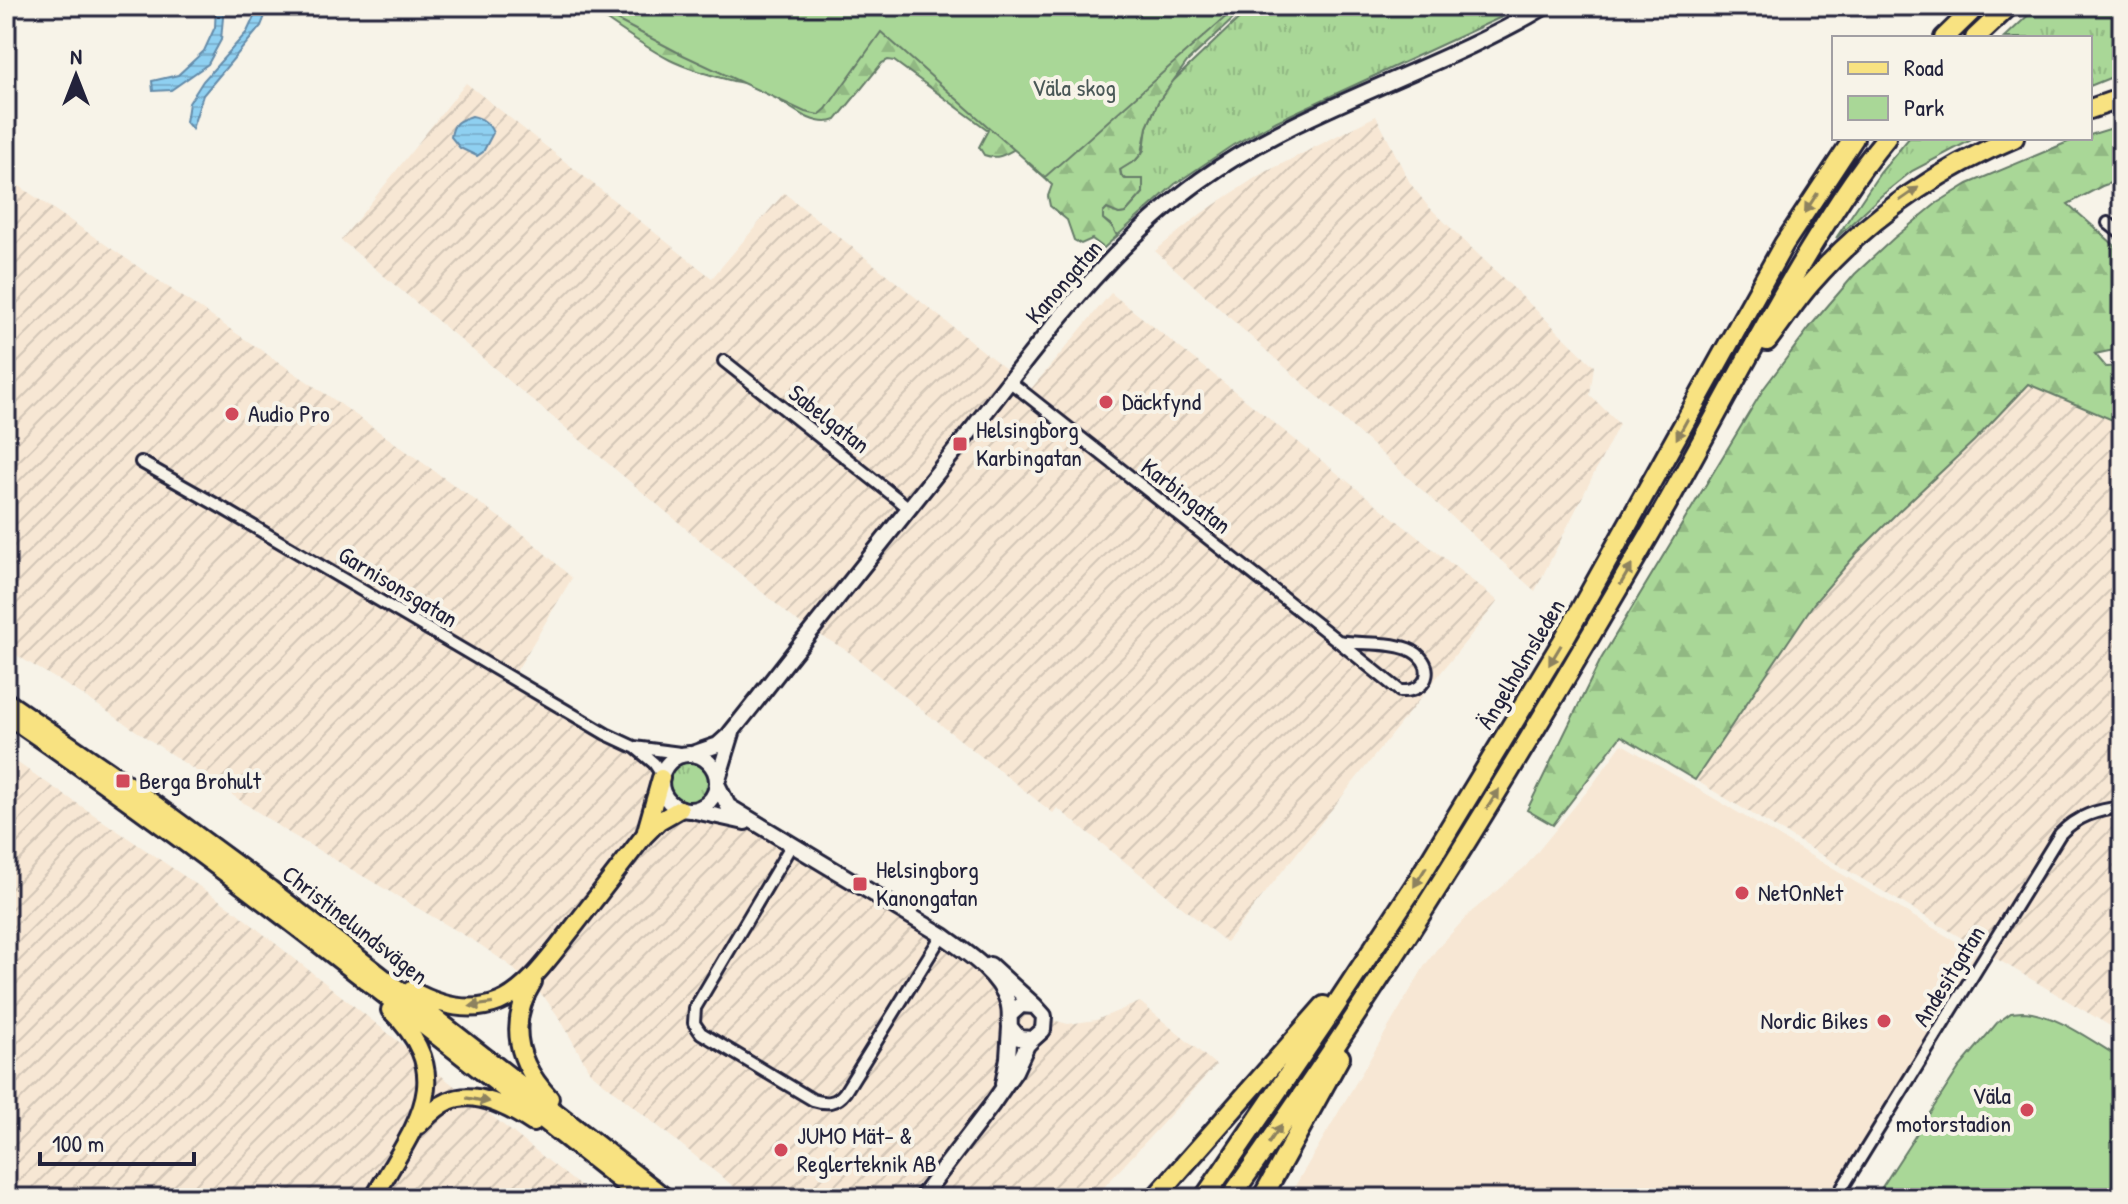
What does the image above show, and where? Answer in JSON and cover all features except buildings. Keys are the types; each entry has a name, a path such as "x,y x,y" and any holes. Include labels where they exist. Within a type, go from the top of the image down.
{"highway":[{"path":"1932,36 1960,6"},
{"path":"1946,36 1977,6"},
{"path":"1977,36 2009,6"},
{"path":"2092,108 2122,98"},
{"name":"Ängelholmsleden","path":"1204,1198 1415,885 1557,651 1784,244 1853,140"},
{"path":"1728,390 1826,222 1885,140"},
{"path":"1728,390 1810,284 1867,226 1932,179 1978,153 2009,140"},
{"name":"Ängelholmsleden","path":"1230,1198 1360,1008 1567,677 1728,390"},
{"path":"1262,1198 1348,1043 1391,976 1413,926"},
{"path":"1155,1198 1370,953"}],"main road":[{"name":"Christinelundsvägen","path":"6,701 134,790 311,921 666,1198"},
{"name":"Christinelundsvägen","path":"6,715 139,808 338,958 637,1194"},
{"path":"644,836 661,777"},
{"path":"311,921 412,991 432,1001 471,1007 496,1003 515,993 544,964 644,836 659,821 684,810"},
{"path":"338,958 399,1019 420,1048 425,1064 427,1089 424,1102 412,1132 374,1198"},
{"path":"544,964 519,1013 521,1050 540,1087 607,1151"},
{"path":"412,1132 430,1113 450,1100 460,1097 484,1100 527,1119 637,1194"}],"street":[{"name":"Kanongatan","path":"690,754 718,745 734,729 1009,381 1100,272 1131,238 1172,202 1203,178 1291,127 1455,53 1546,6"},
{"path":"2108,223 2122,234"},
{"name":"Sabelgatan","path":"724,361 909,508"},
{"name":"Karbingatan","path":"1009,381 1400,691 1415,689 1427,678 1425,663 1408,649 1338,641"},
{"name":"Garnisonsgatan","path":"141,462 574,717 634,747 654,763 661,777"},
{"name":"Kanongatan","path":"718,783 734,729"},
{"name":"Garnisonsgatan","path":"634,747 690,754"},
{"path":"768,829 726,817 684,810 667,800 661,777 668,763 690,754 709,762 714,767 728,806 768,829 942,935 971,956 1003,991 1013,1034 1019,1038 1033,1039"},
{"path":"684,810 707,804 716,793 718,783"},
{"name":"Andesitgatan","path":"1836,1198 2060,834 2071,821 2122,807"},
{"path":"792,844 695,1008 694,1023 701,1033 813,1100 834,1102 842,1095 942,935"},
{"path":"921,1198 991,1106 1015,1071 1027,1045 1039,1036 1045,1023 1044,1016 1035,1006 993,966 971,956"},
{"path":"1002,1088 1008,1058 1010,1021 1021,1005 1035,1006"}],"shaded area":[{"path":"466,83 712,278 784,193 1031,389 1111,293 1498,601 1226,942 1057,808 1053,813 846,650 799,623 341,240"},
{"path":"1376,116 1410,183 1427,205 1594,366 1590,395 1619,424 1535,591 1155,251 1202,213 1258,176"},
{"path":"6,177 336,401 527,537 572,578 510,682 633,749 656,772 644,827 686,813 708,815 766,832 985,970 1022,1012 1068,1024 1096,1020 1140,1002 1216,1065 1094,1198 748,1198 590,1072 545,998 508,964 476,942 289,833 78,692 6,649"},
{"path":"2028,383 2122,424 2122,1033 1695,780 1814,603 1857,553 1974,441"},
{"path":"1622,744 1984,958 1836,1198 1288,1198 1436,950 1470,913 1525,867"},
{"path":"6,755 231,908 595,1198 6,1198"}],"green space":[{"name":"Väla skog","path":"587,6 1247,6 1187,62 1158,102 1147,127 1142,153 1120,170 1125,179 1143,179 1143,193 1125,213 1107,209 1103,213 1103,219 1117,236 1104,248 1092,239 1081,244 1074,240 1067,220 1050,206 1048,196 1052,185 1029,164 1018,147 998,157 984,155 979,147 988,130 894,61 882,63 836,120 826,122 804,116 753,85 707,74 670,60"},
{"name":"Väla skog","path":"590,6 1238,6 1045,177 881,32 819,115 805,112 681,54"},
{"path":"1252,6 1510,6 1508,14 1277,121 1233,145 1175,184 1117,236 1103,219 1103,213 1107,209 1125,213 1143,193 1132,180 1122,178 1120,169 1136,160 1144,150 1147,127 1158,102 1170,84"},
{"path":"2038,6 2122,6 2122,73 2092,85 2092,36 2006,36"},
{"path":"2122,125 2122,179 2068,204 2122,252 2122,352 2114,350 2095,354 2106,367 2122,366 2122,424 2028,384 1974,441 1857,553 1814,603 1695,780 1621,736 1553,825 1527,810 1601,659 1764,388 1813,323 1855,274 1937,203 1968,184 2068,142 2092,140 2092,134"},
{"path":"1907,140 1971,140 1912,171 1836,238 1880,173"},
{"path":"689,761 704,767 710,782 704,797 689,803 674,797 668,782 674,767"},
{"name":"Väla motorstadion","path":"2022,1012 2061,1023 2122,1059 2122,1198 1875,1198 1959,1068 1997,1023 2011,1013"}],"water":[{"path":"216,6 224,6 221,40 208,64 171,90 153,91 152,81 178,75 204,51 215,27"},
{"path":"259,6 269,6 261,26 203,95 192,129 186,122 189,103 203,81 247,32"},
{"path":"472,116 490,126 493,133 483,152 477,156 460,148 451,137 455,125"}],"place":[{"name":"Däckfynd","path":"1106,402"},
{"name":"Audio Pro","path":"232,414"},
{"name":"Helsingborg Karbingatan","path":"960,444"},
{"name":"Berga Brohult","path":"123,781"},
{"name":"Helsingborg Kanongatan","path":"860,884"},
{"name":"NetOnNet","path":"1742,893"},
{"name":"Nordic Bikes","path":"1884,1021"},
{"name":"Väla motorstadion","path":"2027,1110"},
{"name":"JUMO Mät- & Reglerteknik AB","path":"781,1150"}]}
